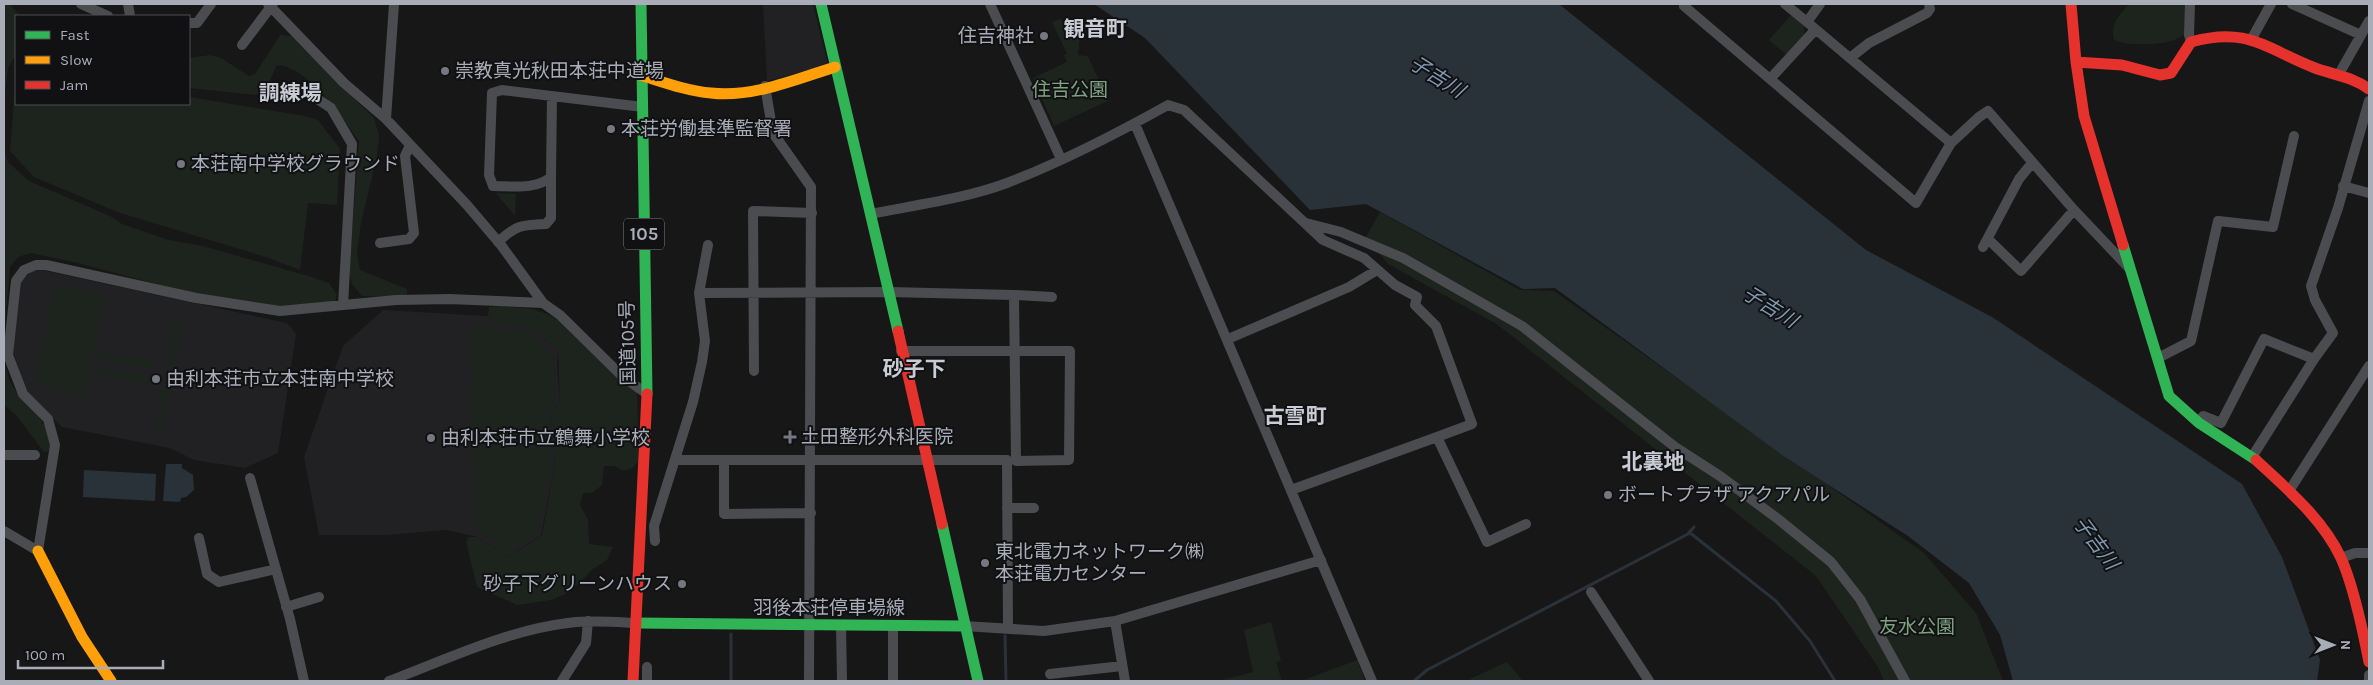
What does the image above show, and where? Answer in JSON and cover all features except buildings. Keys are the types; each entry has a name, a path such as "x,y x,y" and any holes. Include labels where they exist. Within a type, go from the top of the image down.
{"main road":[{"name":"国道105号","path":"633,681 647,394 643,107 640,75 641,4"},
{"path":"821,4 978,681"},
{"path":"2072,4 2076,62 2084,116 2170,396 2199,423 2252,458 2289,491 2315,518 2341,558 2363,628 2369,662"},
{"path":"2076,62 2122,65 2160,75 2171,73 2191,42 2205,38 2236,36 2252,40 2317,69 2339,74 2369,90"},
{"path":"640,75 718,94 765,86 835,67"},
{"path":"38,551 82,637 111,681"},
{"name":"羽後本荘停車場線","path":"637,624 964,626"}],"street":[{"path":"81,4 106,15"},
{"path":"190,23 197,23 211,4"},
{"path":"386,119 394,4"},
{"path":"990,4 1061,159"},
{"path":"1685,4 1684,6 1916,203 1951,143 1988,111 2074,210 2133,272"},
{"path":"1785,4 1951,143"},
{"path":"1807,22 1820,4"},
{"path":"1850,58 1869,43 1927,13 1930,9 1929,4"},
{"path":"2190,4 2189,35 2191,42"},
{"path":"2252,40 2271,4"},
{"path":"2292,4 2361,35"},
{"path":"242,45 271,5 344,83 386,119 467,205 498,242 543,303 560,315 622,376 647,394"},
{"path":"2339,74 2369,21"},
{"path":"1770,80 1815,30"},
{"path":"765,86 773,133 811,187 810,681"},
{"path":"551,176 544,182 522,186 493,186 489,175 492,94 502,90 643,107"},
{"path":"498,242 520,225 546,224 550,218 552,96"},
{"path":"316,98 331,108 352,144 343,305"},
{"path":"2252,458 2314,359 2333,334 2315,300 2311,286 2369,101"},
{"path":"870,214 975,192 1007,183 1135,124 1168,105 1184,110 1323,240 1364,258 1395,285 1417,297 1415,305 1436,326 1472,424 1291,490"},
{"path":"1135,124 1372,681"},
{"path":"2158,358 2191,341 2218,221 2273,227 2294,136"},
{"path":"380,243 409,238 414,233 405,156 410,145"},
{"path":"2032,163 2019,179 1986,243 2021,271 2074,210"},
{"path":"2343,186 2369,194"},
{"path":"754,371 754,212 812,213"},
{"path":"1302,222 1341,232 1403,258 1522,326 1675,447 1720,476 1778,519 1831,562 1842,576 1860,599 1905,681"},
{"path":"656,541 654,526 693,402 704,348 704,320 699,293 708,245"},
{"path":"4,531 38,551 55,445 48,419 22,394 8,355 16,281 24,270 36,265 46,265 196,298 280,311 396,300 448,299 543,303"},
{"path":"1228,340 1349,287 1377,270"},
{"path":"699,293 889,292 1052,296"},
{"path":"901,350 1013,351 1070,351 1069,460 1016,461 1013,351 1014,295"},
{"path":"2199,423 2203,416 2221,423 2264,339 2314,359"},
{"path":"2289,491 2369,366"},
{"path":"1437,437 1487,542 1526,524"},
{"path":"4,455 35,455"},
{"path":"675,460 1007,460 1008,629"},
{"path":"724,460 724,514 811,513"},
{"path":"250,478 276,569 304,681"},
{"path":"1007,508 1034,508"},
{"path":"199,538 207,574 220,582 276,569"},
{"path":"2341,558 2355,553 2369,553"},
{"path":"964,626 1008,629 1062,629 1115,621 1160,606 1321,560"},
{"path":"1591,592 1649,681"},
{"path":"286,607 318,596"},
{"path":"562,681 586,643 588,621"},
{"path":"389,681 511,636 547,626 588,621 637,624"},
{"path":"1115,621 1125,681"},
{"path":"841,626 842,681"},
{"path":"893,626 893,681"},
{"path":"1050,674 1122,666"},
{"path":"647,667 647,681"},
{"path":"2369,675 2369,681"}],"shaded area":[{"path":"763,4 813,4 828,65 767,81"},
{"name":"由利本荘市立本荘南中学校","path":"41,270 287,323 296,334 278,453 245,468 194,460 170,448 62,427 27,393 12,349 18,288 22,278 30,271"},
{"name":"由利本荘市立鶴舞小学校","path":"383,310 488,316 498,326 522,325 533,329 558,351 557,366 560,400 551,415 555,464 541,535 508,557 478,537 446,530 387,535 319,535 304,457 343,346"}],"green space":[{"path":"4,4 10,4 19,15 15,15 15,56 8,68 4,104"},
{"path":"2129,4 2186,4 2185,34 2171,41 2151,44 2130,44 2114,40 2114,24"},
{"path":"1791,15 1804,26 1804,36 1787,55 1769,40"},
{"name":"住吉公園","path":"1060,19 1080,36 1078,55 1088,56 1108,101 1054,126 1033,78 1067,62 1064,55 1067,54 1052,22"},
{"path":"280,35 291,36 374,118 379,136 377,156 361,223 357,253 360,270 407,289 407,294 398,297 362,296 352,284 349,272 359,141 323,94 301,74 277,65 269,82 256,95 190,88 190,58 210,55 221,58 249,76 255,74"},
{"name":"本荘南中学校グラウンド","path":"15,88 15,105 190,105 190,97 305,116 318,120 340,149 337,205 308,203 300,270 269,258 120,213 34,177 10,151"},
{"path":"4,149 8,162 29,181 110,216 122,224 169,240 203,246 329,283 337,295 335,302 283,307 198,295 74,262 30,253 18,257 10,267 4,339"},
{"path":"496,193 516,194 515,216"},
{"name":"友水公園","path":"1380,212 1520,290 1554,291 1924,553 1976,613 2003,681 1884,681 1878,667 1816,576 1498,325 1388,264 1366,237"},
{"path":"55,284 105,294 85,395 35,385"},
{"path":"502,306 540,311 562,322 637,391 639,460 633,468 623,471 614,466 604,466 602,485 592,493 583,493 580,505 588,520 589,544 613,547 607,560 593,569 570,592 551,600 517,605 477,587 466,542 469,537 478,537 508,557 542,535 555,464 551,415 560,400 558,351 543,337 526,327 498,326 488,316 489,307"},
{"path":"173,319 183,320 175,365 165,363"},
{"path":"469,325 486,325 496,332 527,330 553,356 557,396 549,412 552,463 538,533 507,553 476,528"},
{"path":"100,351 160,362 148,368 99,359"},
{"path":"4,352 10,382 44,425 50,442 49,451 44,452 16,415 4,405"},
{"path":"97,366 146,376 159,386 96,374"},
{"path":"162,386 170,388 162,430 155,428"},
{"path":"1271,622 1281,661 1276,662 1282,681 1218,681 1253,672 1244,630"},
{"path":"1357,660 1365,681 1301,681"},
{"path":"1507,662 1523,681 1471,681 1470,679"}],"water":[{"name":"子吉川","path":"1094,4 1559,4 1866,250 1992,317 2242,484 2282,557 2320,660 2317,681 2013,681 2000,635 1969,583 1908,536 1782,455 1555,288 1523,289 1366,204 1310,210 1145,38"},
{"path":"166,464 182,464 182,468 193,475 194,490 186,497 181,498 180,502 163,501"},
{"path":"84,470 156,474 155,501 83,497"}],"waterway":[{"path":"1414,681 1427,670 1688,534 1694,527"},
{"path":"1689,532 1776,601 1810,641 1835,681"},
{"path":"731,634 731,681"},
{"path":"1005,636 1006,681"}],"traffic: fast":[{"path":"641,4 647,394"},
{"path":"821,4 898,331"},
{"path":"2123,245 2169,396 2199,423 2256,460"},
{"path":"942,524 978,681"},
{"path":"637,623 964,626"}],"traffic: slow":[{"path":"640,75 693,90 727,94 758,90 835,67"},
{"path":"38,551 82,637 111,681"}],"traffic: jam":[{"path":"2071,4 2076,62 2084,116 2123,245"},
{"path":"2076,62 2122,65 2160,75 2171,73 2191,42 2211,38 2242,38 2269,47 2298,61 2356,82 2369,89"},
{"path":"898,331 942,524"},
{"path":"633,681 647,394"},
{"path":"2256,460 2303,505 2324,530 2341,558 2354,595 2369,662"}],"place":[{"name":"住吉神社","path":"1044,36"},
{"name":"崇教真光秋田本荘中道場","path":"445,71"},
{"name":"本荘労働基準監督署","path":"611,129"},
{"name":"本荘南中学校グラウンド","path":"181,164"},
{"name":"由利本荘市立本荘南中学校","path":"156,379"},
{"name":"土田整形外科医院","path":"790,437"},
{"name":"由利本荘市立鶴舞小学校","path":"431,438"},
{"name":"ボートプラザ アクアパル","path":"1608,495"},
{"name":"東北電力ネットワーク㈱ 本荘電力センター","path":"985,563"},
{"name":"砂子下グリーンハウス","path":"682,584"}],"district":[{"name":"観音町","path":"1095,29"},
{"name":"調練場","path":"290,93"},
{"name":"砂子下","path":"914,369"},
{"name":"古雪町","path":"1295,416"},
{"name":"北裏地","path":"1653,462"}]}
